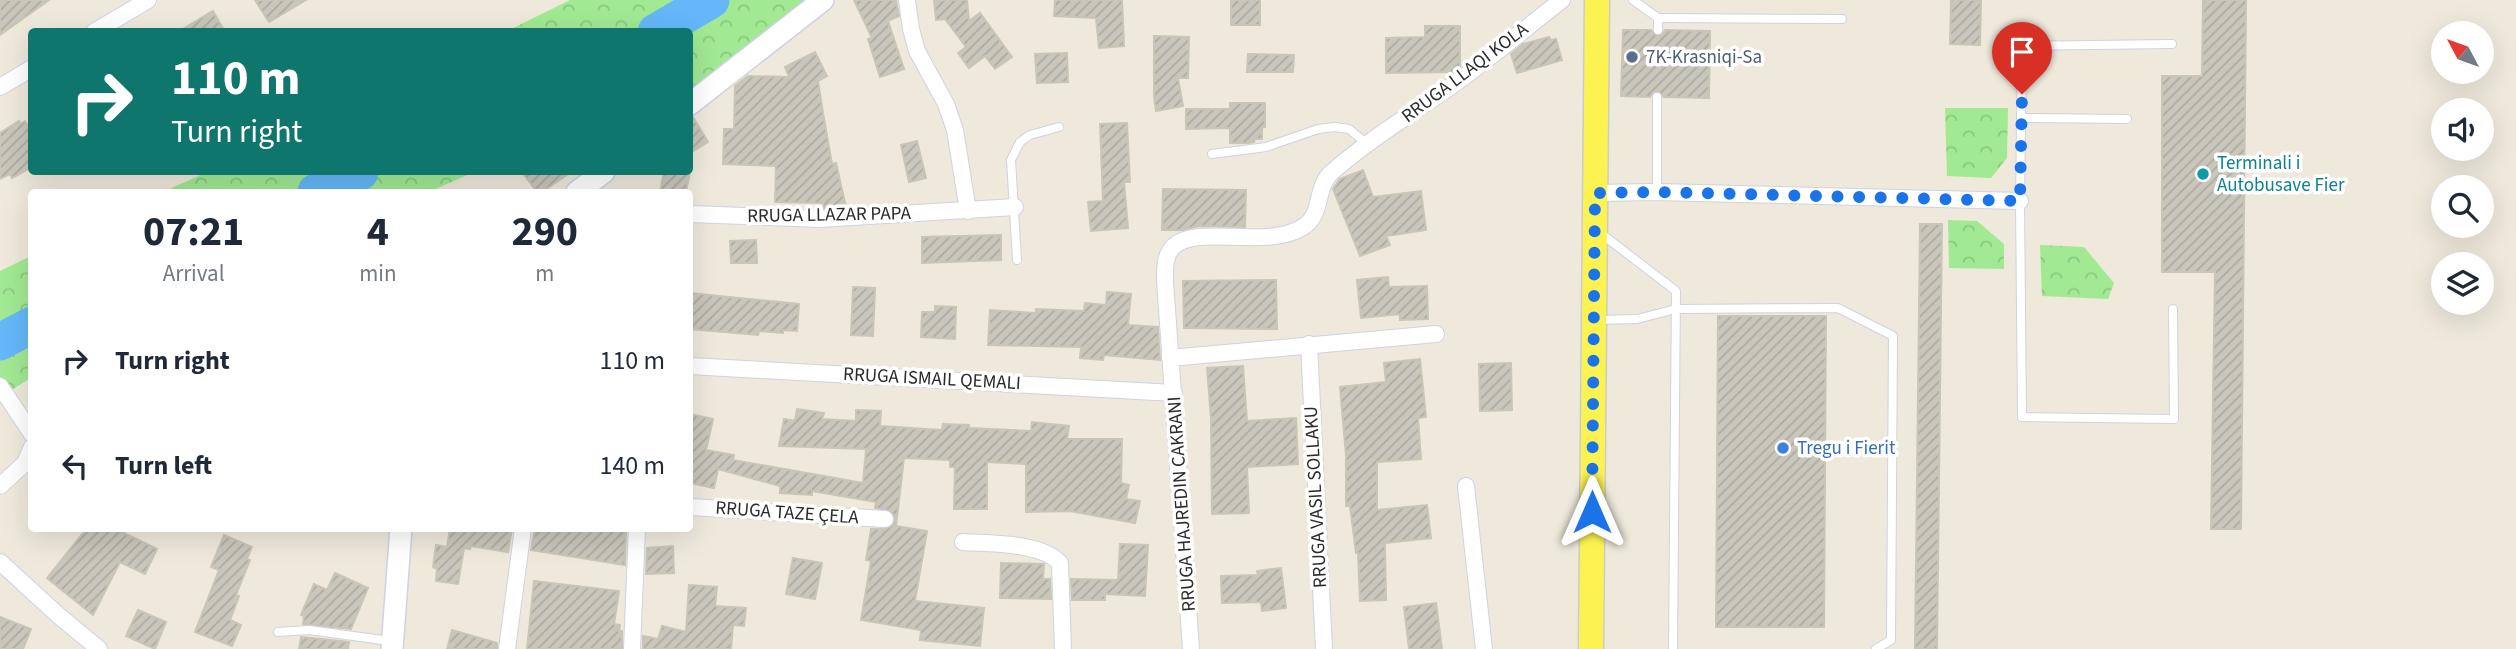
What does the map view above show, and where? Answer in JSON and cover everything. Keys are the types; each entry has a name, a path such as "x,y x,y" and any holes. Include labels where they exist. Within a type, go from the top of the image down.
{"main road":[{"path":"1591,649 1597,0"}],"street":[{"path":"101,28 148,0"},
{"path":"693,102 823,0"},
{"path":"907,0 917,51 946,104 955,130 968,211"},
{"name":"RRUGA LLAQI KOLA","path":"1170,358 1165,273 1168,254 1174,246 1186,240 1279,236 1302,228 1315,215 1322,182 1367,144 1458,82 1562,0"},
{"path":"0,87 28,70"},
{"path":"581,189 600,175"},
{"path":"1595,193 1657,192 2020,201"},
{"name":"RRUGA LLAZAR PAPA","path":"693,214 820,219 1015,207"},
{"path":"1170,358 1436,334"},
{"name":"RRUGA VASIL SOLLAKU","path":"1309,344 1324,649"},
{"name":"RRUGA HAJREDIN CAKRANI","path":"1170,358 1191,649"},
{"name":"RRUGA ISMAIL QEMALI","path":"693,366 1174,393"},
{"path":"0,386 28,432"},
{"path":"0,486 25,463 28,450"},
{"path":"1466,486 1484,649"},
{"name":"RRUGA TAZE ÇELA","path":"693,507 885,519"},
{"path":"393,645 401,532"},
{"path":"507,649 522,532"},
{"path":"632,649 638,532"},
{"path":"963,542 1017,547 1054,556 1060,563 1063,649"},
{"path":"0,562 100,649"}],"lane":[{"path":"1633,0 1658,18 1842,19"},
{"path":"1658,18 1658,30"},
{"path":"2172,44 2022,46 2022,417 2174,419 2173,309"},
{"path":"1657,97 1657,192"},
{"path":"2022,118 2127,119"},
{"path":"1212,154 1266,147 1308,132 1335,127 1349,129 1367,144"},
{"path":"1017,260 1011,173 1014,151 1020,142 1030,135 1059,128"},
{"path":"1594,228 1676,291 1673,649"},
{"path":"1593,320 1637,319 1676,309 1838,308 1893,336 1891,640 1876,649"},
{"path":"278,632 309,630 393,645"}],"green space":[{"path":"570,0 811,0 693,95 693,28 513,28"},
{"path":"1945,108 2008,108 2007,158 1991,178 1947,176"},
{"path":"200,175 467,175 436,189 170,189"},
{"path":"1948,220 1977,221 2004,244 2004,269 1949,268"},
{"path":"2040,245 2084,247 2114,283 2108,299 2042,296"},
{"path":"28,257 28,380 0,397 0,271"}],"building":[{"path":"0,0 49,0 0,35"},
{"path":"255,0 306,0 269,22"},
{"path":"854,0 896,0 899,16 888,21 904,69 880,77 868,39 872,38"},
{"path":"934,0 967,0 969,21 980,13 1012,57 995,69 985,56 969,68 958,53 966,47 945,19 936,20"},
{"path":"1055,0 1122,0 1124,46 1099,48 1096,18 1054,16"},
{"path":"1231,0 1260,0 1260,25 1231,25"},
{"path":"1951,0 1981,0 1980,45 1950,44"},
{"name":"Terminali i Autobusave Fier","path":"2203,0 2246,0 2241,529 2211,529 2215,272 2162,272 2162,76 2202,76"},
{"path":"213,11 223,28 185,28"},
{"path":"1425,26 1460,26 1460,67 1453,72 1386,73 1386,38 1425,37"},
{"path":"1623,30 1651,30 1657,36 1662,35 1665,30 1710,31 1709,98 1664,97 1658,91 1653,92 1650,97 1621,96"},
{"path":"1154,36 1189,37 1188,78 1178,78 1183,106 1156,111"},
{"path":"1549,37 1551,40 1556,39 1562,60 1517,73 1511,54 1523,44"},
{"path":"815,52 827,76 818,81 832,164 836,163 846,207 824,208 823,203 775,202 776,166 723,164 724,129 734,129 735,86 748,76 789,77 785,67"},
{"path":"1067,53 1068,82 1037,83 1035,54"},
{"path":"1248,54 1294,55 1293,72 1247,72"},
{"path":"1230,103 1265,103 1262,139 1255,139 1250,143 1230,143 1230,128 1186,129 1186,109 1230,109"},
{"path":"693,117 708,142 693,151"},
{"path":"19,121 20,124 25,121 28,125 28,169 12,178 10,174 0,179 0,133"},
{"path":"1127,123 1130,182 1124,182 1128,228 1091,231 1088,202 1103,201 1100,124"},
{"path":"917,141 926,178 909,182 901,145"},
{"path":"1363,170 1373,197 1421,191 1426,230 1386,236 1390,245 1360,256 1333,189 1340,179"},
{"path":"524,175 567,175 546,189 535,189"},
{"path":"663,175 689,175 687,189 661,189"},
{"path":"1163,189 1246,190 1245,227 1199,226 1182,230 1162,230"},
{"path":"1920,224 1942,224 1937,649 1915,649"},
{"path":"1001,235 1001,260 922,263 922,237"},
{"path":"756,240 757,263 731,263 730,241"},
{"path":"1388,277 1389,287 1427,286 1428,319 1400,320 1400,314 1361,318 1357,280"},
{"path":"1276,280 1277,329 1184,328 1183,281"},
{"path":"853,287 875,288 873,336 851,335"},
{"path":"1107,292 1131,294 1128,325 1158,327 1160,360 1104,355 1103,360 1080,358 1081,347 988,345 990,310 1036,313 1036,309 1084,311 1085,303 1106,305"},
{"path":"693,293 799,304 797,331 759,331 758,335 693,329"},
{"path":"935,306 956,307 955,339 921,337 922,312 935,312"},
{"path":"1718,316 1826,316 1824,627 1716,627"},
{"path":"1420,359 1426,417 1418,418 1421,459 1377,462 1377,510 1427,505 1431,538 1385,543 1386,600 1360,601 1358,553 1350,506 1346,506 1346,455 1340,387 1386,382 1384,363"},
{"path":"1511,363 1512,410 1480,411 1479,364"},
{"path":"1243,366 1247,421 1296,418 1298,464 1247,467 1249,513 1212,514 1211,418 1207,368"},
{"path":"797,409 824,413 822,419 856,421 856,410 881,411 880,426 942,430 943,424 1031,431 1032,422 1069,426 1067,439 1122,439 1121,483 1129,485 1126,499 1140,501 1135,523 1070,511 1026,512 1026,464 987,462 987,509 954,509 955,467 950,467 950,460 904,458 896,526 927,531 915,601 984,608 980,646 920,640 921,630 861,620 871,561 866,560 871,529 885,529 893,525 895,519 891,511 875,508 876,502 812,491 812,495 780,493 780,486 718,469 714,488 693,484 693,415 713,419 706,450 734,455 733,460 863,483 866,449 779,446 784,419 795,421"},
{"path":"84,532 122,532 157,549 145,574 120,562 93,615 47,578"},
{"path":"449,532 511,532 508,552 471,546 470,549 464,548 458,584 436,581 437,569 433,567 436,545 447,547"},
{"path":"534,532 626,532 625,565 531,550"},
{"path":"224,535 252,547 230,620 241,625 232,646 195,632 219,570 211,567"},
{"path":"1120,544 1148,545 1145,596 1105,594 1105,600 1072,600 1071,579 1118,580"},
{"path":"673,546 674,573 646,574 647,548"},
{"path":"793,558 822,563 815,599 786,594"},
{"path":"1001,563 1044,564 1043,579 1050,579 1051,599 1000,598"},
{"path":"1281,568 1286,608 1262,611 1261,602 1222,603 1221,576 1258,575 1257,571"},
{"path":"335,573 368,588 351,629 303,624 304,616 301,615 314,584 327,590"},
{"path":"534,581 619,591 614,624 620,625 619,631 622,631 622,649 527,649"},
{"path":"689,585 717,587 715,606 746,608 744,626 733,625 731,649 643,649 643,636 658,639 662,626 686,632"},
{"path":"1436,603 1442,649 1409,649 1404,607"},
{"path":"138,610 166,622 155,649 126,636"},
{"path":"0,617 31,629 23,649 0,649"},
{"path":"452,630 497,643 497,649 447,649"},
{"path":"301,637 349,642 348,649 299,649"}],"waterway":[{"path":"663,28 711,0"},
{"path":"323,189 353,175"},
{"path":"0,342 28,327"}],"place":[{"name":"7K-Krasniqi-Sa","path":"1632,57"},
{"name":"Terminali i Autobusave Fier","path":"2203,174"},
{"name":"Tregu i Fierit","path":"1783,448"}],"route":[{"path":"1592,512 1595,193 1657,192 2020,201 2022,94"}]}
